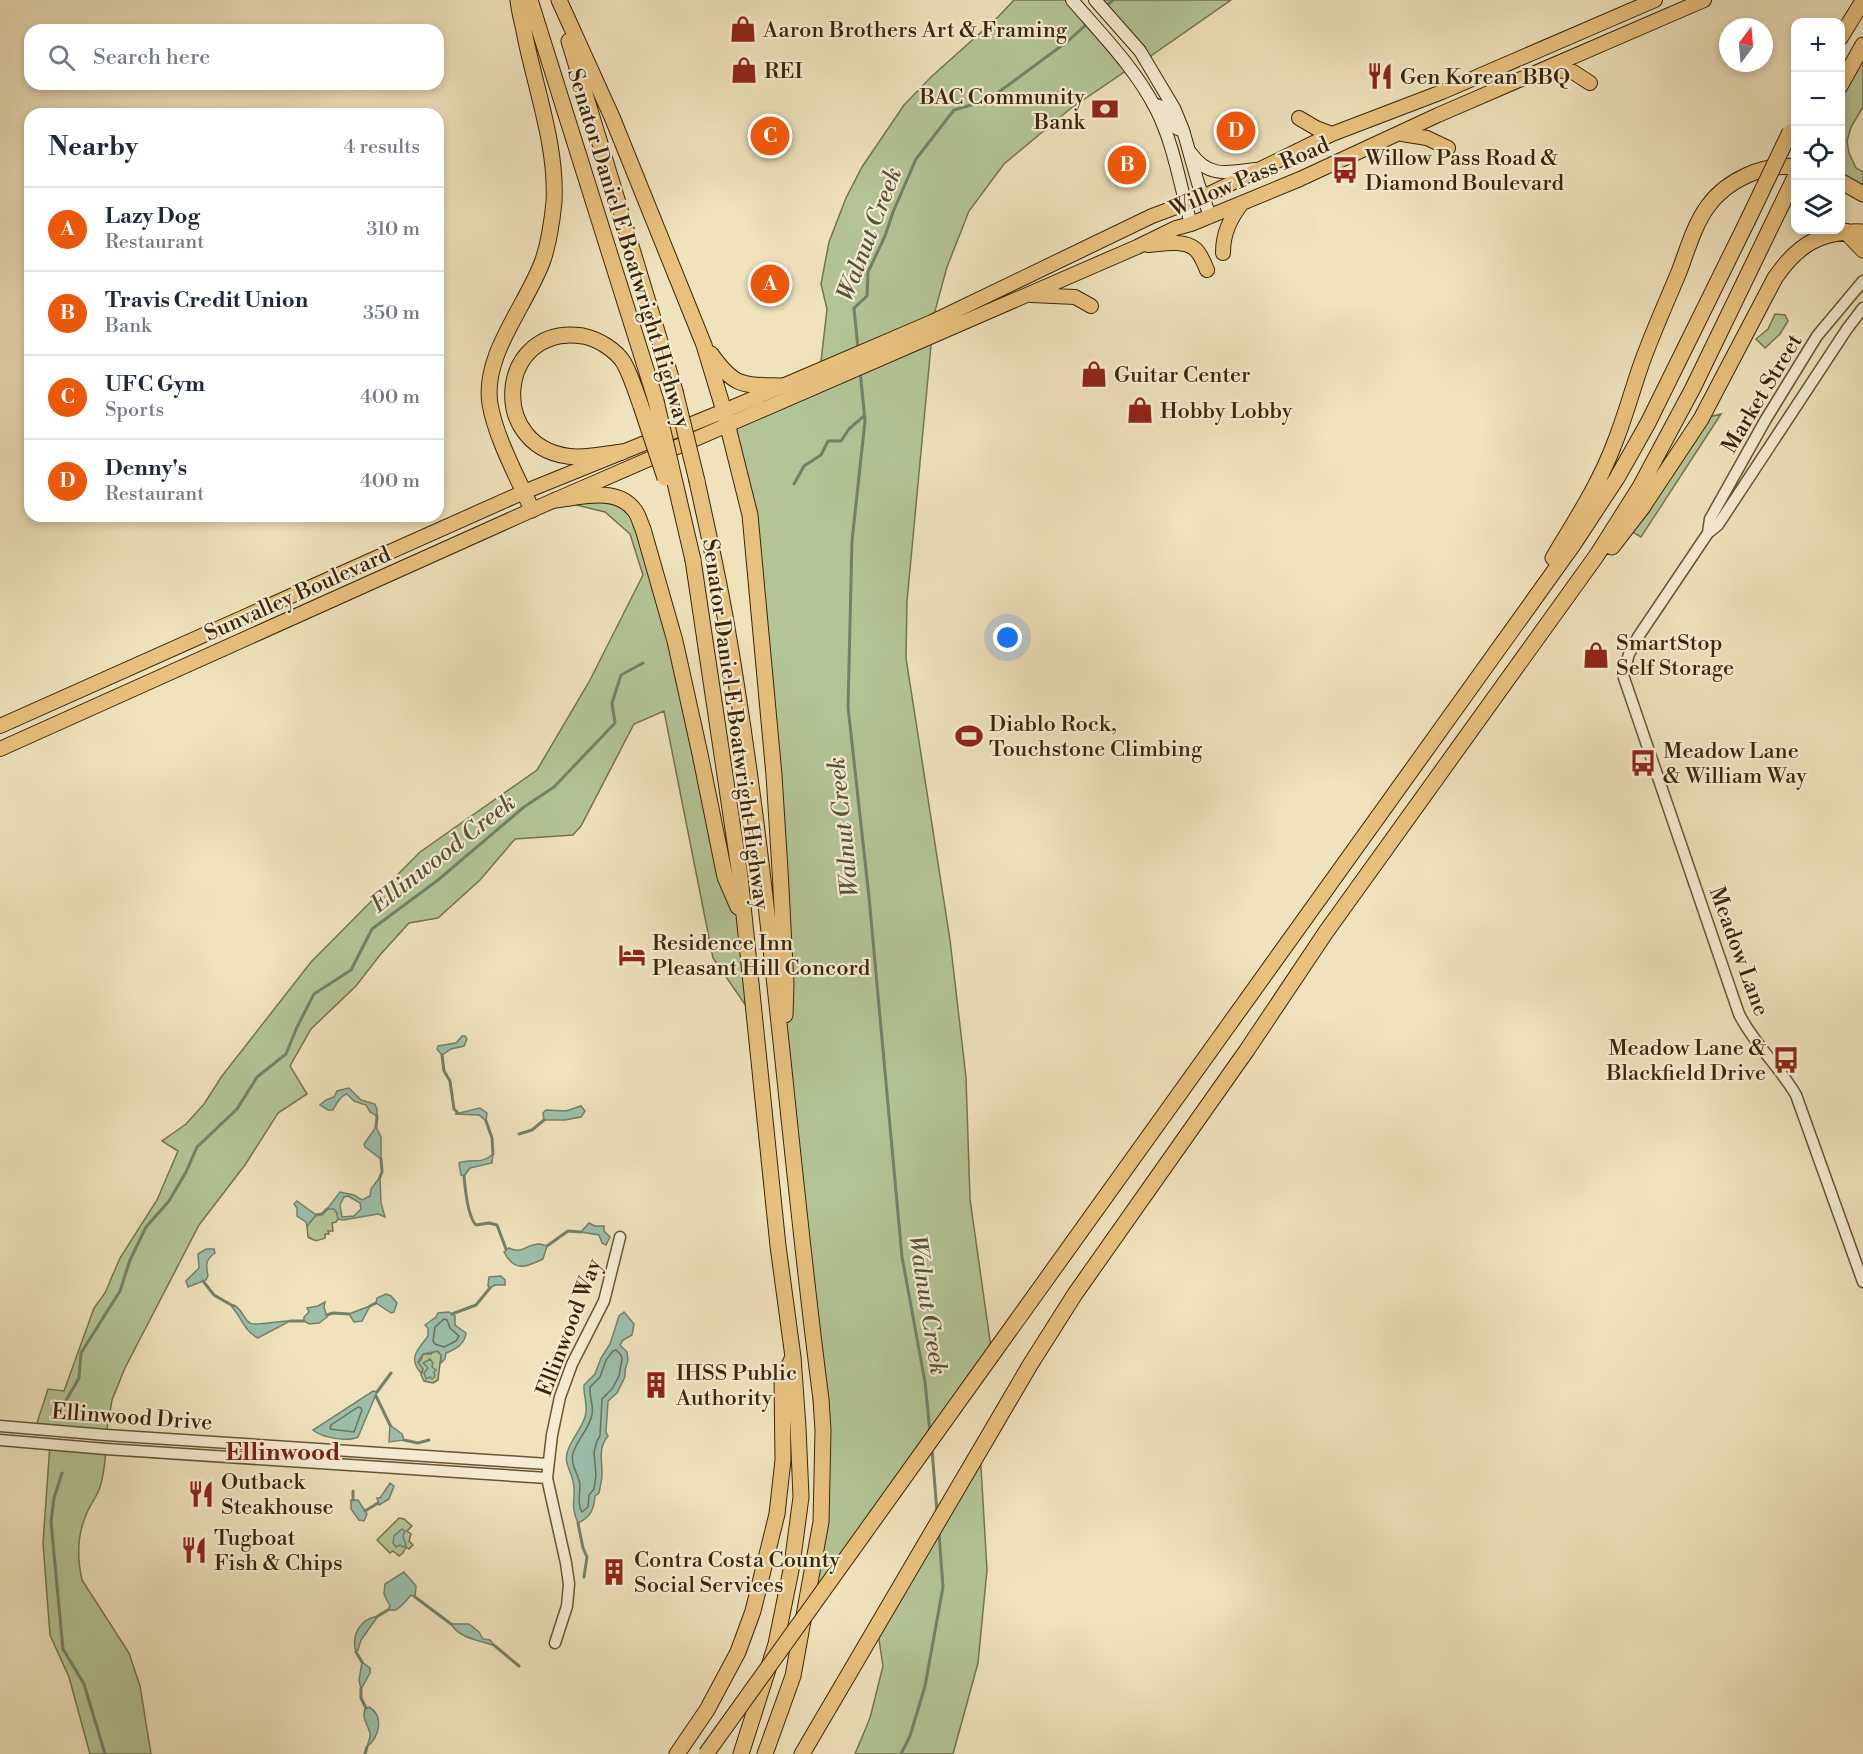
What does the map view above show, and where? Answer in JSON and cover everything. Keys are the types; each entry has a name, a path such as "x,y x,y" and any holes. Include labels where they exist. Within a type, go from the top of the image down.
{"highway":[{"path":"518,0 546,130 554,201 550,233 543,260 504,338 493,368 489,388 490,405 497,428 532,510"},
{"name":"Senator Daniel E Boatwright Highway","path":"530,0 693,560 740,876 778,1246 793,1356 801,1497 794,1553 776,1644 741,1754"},
{"path":"558,0 612,117 704,345 750,515 774,775 786,984 783,1069"},
{"name":"Senator Daniel E Boatwright Highway","path":"558,0 675,391 698,481 726,621 746,749 823,1430 821,1522 799,1652 786,1700 765,1754"},
{"path":"1845,30 1863,1"},
{"path":"1845,77 1862,48"},
{"path":"706,1754 1573,545 1617,478 1648,423 1791,130"},
{"path":"1500,648 1602,473 1615,443 1642,363 1708,206 1725,188 1744,176 1785,165 1791,166"},
{"path":"802,1754 1030,1365 1101,1255 1247,1050 1326,932 1597,555 1645,478 1694,388 1794,180"},
{"path":"1845,184 1863,194"},
{"path":"1845,231 1863,232"},
{"path":"1845,231 1863,250"},
{"path":"1520,662 1642,508 1678,456 1701,419 1775,278 1787,260 1816,239 1834,234"},
{"path":"622,452 577,457 545,450 530,440 521,429 512,405 513,383 518,366 539,344 553,338 574,335 592,338 608,347 624,363 649,403"},
{"path":"704,345 733,380 745,385 782,386"},
{"path":"556,500 602,495 616,497 635,511 643,529 675,641 724,877 743,919"},
{"path":"677,1754 707,1710 738,1652 753,1611 777,1514 783,1460 782,1382 793,1356"}],"main road":[{"path":"1072,0 1126,62 1152,103 1166,135 1191,224"},
{"path":"1095,0 1140,51 1169,99 1184,132 1210,216"},
{"path":"1622,14 1627,0"},
{"name":"Willow Pass Road","path":"809,389 1152,216 1203,197 1332,134 1442,92 1655,0"},
{"name":"Willow Pass Road","path":"811,374 1026,295 1176,228 1300,179 1704,0"},
{"path":"1545,69 1573,72 1590,83"},
{"path":"1299,118 1332,134"},
{"path":"1400,133 1419,135 1448,148"},
{"path":"1189,150 1204,169 1215,172 1260,168"},
{"path":"1223,253 1223,240 1227,228 1243,202"},
{"path":"1137,247 1167,243 1192,246 1207,270"},
{"path":"1026,295 1075,297 1091,306"},
{"name":"Sunvalley Boulevard","path":"0,749 556,500 725,418 782,386 811,374"},
{"name":"Sunvalley Boulevard","path":"1,726 524,492 622,452 809,389"},
{"path":"23,739 25,726 29,722 75,701 79,698 82,689"}],"street":[{"path":"1152,103 1163,106 1176,129 1184,132"},
{"name":"Market Street","path":"1708,533 1710,519 1817,336 1863,281"},
{"name":"Market Street","path":"1629,654 1708,533 1718,525 1863,308"},
{"name":"Meadow Lane","path":"1629,654 1623,675 1626,687 1739,1014 1746,1028 1785,1076 1796,1095 1863,1282"},
{"name":"Ellinwood Way","path":"555,1643 567,1606 568,1584 566,1563 547,1478 548,1464 560,1397 572,1364 604,1301 620,1237"},
{"name":"Ellinwood Drive","path":"0,1426 548,1464"},
{"name":"Ellinwood Drive","path":"0,1440 117,1450 547,1478"}],"shaded area":[{"path":"1014,0 1072,0 1130,68 1070,109 1004,164 969,211 947,267 932,322 820,370 827,309 821,284 829,242 846,198 862,167 904,105"},
{"path":"1095,0 1231,0 1145,60"},
{"path":"1863,45 1863,107 1851,127 1847,141 1849,153 1856,168 1863,172 1863,194 1845,183 1845,79"},
{"path":"1775,314 1785,315 1788,321 1780,334 1765,348 1756,339 1768,329"},
{"path":"932,335 907,601 906,658 950,940 966,1077 970,1199 992,1355 808,1612 822,1494 783,1069 786,984 752,533 727,425"},
{"path":"1721,414 1641,537 1631,531 1649,512 1678,456 1701,419"},
{"path":"602,495 635,511 743,919 753,1016 713,958 664,711 634,724 581,826 573,835 515,839 480,880 438,918 409,923 356,986 311,1029 290,1066 307,1094 278,1113 245,1165 199,1225 125,1368 112,1400 106,1435 35,1429 48,1389 64,1391 94,1308 105,1293 120,1258 157,1200 178,1151 162,1141 186,1124 204,1104 222,1076 311,962 420,852 537,770 589,682 643,575 630,534 605,512 556,500"},
{"path":"334,1208 338,1219 332,1223 333,1231 328,1231 329,1234 325,1234 325,1238 318,1240 308,1237 307,1226 316,1215"},
{"path":"436,1350 441,1355 438,1380 433,1383 424,1381 421,1375 423,1369 418,1362 423,1354 431,1354"},
{"path":"50,1444 106,1449 101,1485 87,1512 81,1531 80,1572 82,1580 129,1653 140,1686 151,1754 90,1754 69,1677 50,1635 43,1543"},
{"path":"980,1450 987,1570 978,1663 953,1754 855,1754 870,1718 883,1666 877,1627"},
{"path":"399,1518 412,1526 407,1531 411,1534 409,1541 413,1545 409,1549 406,1547 399,1556 393,1551 390,1553 377,1540"}],"water":[{"path":"462,1036 467,1039 464,1046 451,1049 442,1055 437,1049 438,1046 456,1043"},
{"path":"349,1088 361,1100 375,1104 377,1116 370,1112 366,1105 354,1101 347,1094 341,1098 333,1110 320,1105 334,1097 337,1091"},
{"path":"581,1106 585,1111 581,1117 544,1120 543,1113 546,1110 566,1111"},
{"path":"480,1108 487,1113 486,1121 479,1115 455,1114"},
{"path":"376,1127 381,1137 381,1159 364,1144"},
{"path":"493,1154 492,1163 470,1168 464,1176 461,1175 459,1163 485,1159"},
{"path":"380,1177 381,1203 385,1217 378,1214 343,1220 338,1219 334,1209 327,1209 340,1192 354,1195 362,1200 370,1196 371,1189","holes":["348,1196 360,1203 361,1209 354,1216 342,1217 340,1205 344,1197"]},
{"path":"297,1201 316,1215 307,1226 306,1222 297,1216 297,1208 294,1204"},
{"path":"589,1223 604,1226 604,1231 610,1237 606,1245 602,1243 599,1235 581,1232"},
{"path":"540,1244 547,1246 543,1259 526,1266 517,1266 512,1263 504,1252 509,1248 521,1250"},
{"path":"206,1249 214,1249 215,1253 207,1263 208,1276 206,1280 188,1287 186,1281 199,1268 198,1254"},
{"path":"501,1276 505,1280 505,1285 495,1285 490,1288 488,1286 489,1277"},
{"path":"386,1294 397,1303 394,1312 391,1313 376,1303 377,1298"},
{"path":"325,1302 327,1317 319,1323 309,1324 304,1321 304,1317 309,1312 307,1308"},
{"path":"234,1305 248,1322 253,1324 290,1321 258,1338 246,1328 232,1307"},
{"path":"370,1306 362,1321 354,1322 349,1314"},
{"path":"449,1312 455,1316 455,1325 466,1333 464,1340 456,1348 446,1353 441,1363 441,1355 438,1351 423,1354 418,1362 423,1369 421,1373 415,1358 418,1349 428,1336 428,1328 425,1325 438,1313"},
{"path":"624,1312 634,1324 632,1335 623,1340 620,1345 627,1352 625,1377 617,1393 608,1401 606,1432 608,1436 602,1449 602,1476 599,1493 595,1496 593,1509 589,1515 578,1523 574,1511 574,1487 567,1455 586,1413 584,1385 595,1374 610,1344 619,1316"},
{"path":"430,1359 433,1363 432,1367 436,1370 435,1376 432,1379 430,1377 426,1379 424,1373 428,1368 423,1363"},
{"path":"373,1391 377,1392 358,1437 335,1438 313,1430"},
{"path":"390,1425 402,1434 404,1440 389,1442"},
{"path":"390,1483 394,1486 389,1499 379,1505 377,1498 380,1498"},
{"path":"351,1500 358,1500 367,1514 364,1521 359,1520 351,1509"},
{"path":"402,1529 405,1531 403,1536 406,1545 396,1547 393,1543 394,1536"},
{"path":"404,1572 416,1586 415,1597 411,1595 396,1610 388,1610 390,1606 384,1594 385,1584"},
{"path":"378,1616 361,1640 356,1652 355,1640 358,1629 366,1620"},
{"path":"451,1624 469,1624 479,1632 483,1639 490,1640 495,1646 465,1636"},
{"path":"362,1662 370,1668 370,1673 361,1689 359,1680"},
{"path":"369,1707 377,1716 378,1726 375,1737 367,1747 370,1735 364,1712"}],"waterway":[{"name":"Walnut Creek","path":"1106,6 1113,0"},
{"name":"Walnut Creek","path":"858,349 854,308 867,296 868,272 916,159 954,110 988,100 1068,41 1088,23"},
{"name":"Walnut Creek","path":"860,370 865,421 852,541 848,707 869,897 902,1257 925,1382 930,1432"},
{"name":"Ellinwood Creek","path":"794,484 804,466 821,455 828,441 841,441 849,429 864,416"},
{"name":"Ellinwood Creek","path":"61,1409 79,1378 81,1353 120,1291 130,1260 146,1227 169,1201 197,1147 237,1109 257,1077 286,1054 314,994 351,970 372,929 438,880 524,807 554,787 615,723 612,703 621,675 643,663"},
{"path":"442,1055 444,1071 450,1081 454,1109 457,1112"},
{"path":"376,1127 377,1116"},
{"path":"519,1134 532,1130 544,1120"},
{"path":"486,1121 492,1138 493,1154"},
{"path":"380,1177 381,1159"},
{"path":"464,1176 467,1202 473,1221 476,1225 489,1223 497,1225 506,1249"},
{"path":"316,1215 322,1214 327,1209"},
{"path":"547,1246 568,1231 581,1232"},
{"path":"203,1281 214,1295 233,1306"},
{"path":"452,1314 476,1305 490,1288"},
{"path":"370,1306 376,1303"},
{"path":"327,1315 349,1314"},
{"path":"290,1321 304,1321"},
{"path":"377,1392 391,1373"},
{"path":"376,1396 390,1425"},
{"path":"404,1440 418,1443 429,1440"},
{"name":"Walnut Creek","path":"932,1450 937,1512"},
{"name":"Ellinwood Creek","path":"62,1473 54,1498 51,1522 63,1649 84,1684 105,1754"},
{"path":"353,1491 353,1500"},
{"path":"365,1511 378,1503"},
{"path":"578,1523 587,1557 584,1577"},
{"name":"Walnut Creek","path":"901,1754 910,1736 925,1686 943,1587 939,1534"},
{"path":"415,1597 451,1624"},
{"path":"378,1616 388,1610"},
{"path":"495,1646 519,1666"},
{"path":"356,1652 362,1662"},
{"path":"361,1689 361,1698 366,1708"},
{"path":"365,1754 367,1747"}],"place":[{"name":"Aaron Brothers Art & Framing","path":"743,29"},
{"name":"REI","path":"744,70"},
{"name":"Gen Korean BBQ","path":"1380,76"},
{"name":"BAC Community Bank","path":"1105,109"},
{"name":"Denny's","path":"1236,131"},
{"name":"UFC Gym","path":"770,136"},
{"name":"Travis Credit Union","path":"1127,165"},
{"name":"Willow Pass Road & Diamond Boulevard","path":"1345,170"},
{"name":"Lazy Dog","path":"770,284"},
{"name":"Guitar Center","path":"1094,374"},
{"name":"Hobby Lobby","path":"1140,410"},
{"name":"SmartStop Self Storage","path":"1596,655"},
{"name":"Diablo Rock, Touchstone Climbing","path":"969,736"},
{"name":"Meadow Lane & William Way","path":"1643,763"},
{"name":"Residence Inn Pleasant Hill Concord","path":"632,955"},
{"name":"Meadow Lane & Blackfield Drive","path":"1786,1060"},
{"name":"IHSS Public Authority","path":"656,1385"},
{"name":"Outback Steakhouse","path":"201,1494"},
{"name":"Tugboat Fish & Chips","path":"194,1550"},
{"name":"Contra Costa County Social Services","path":"614,1572"}],"district":[{"name":"Ellinwood","path":"283,1452"}]}
